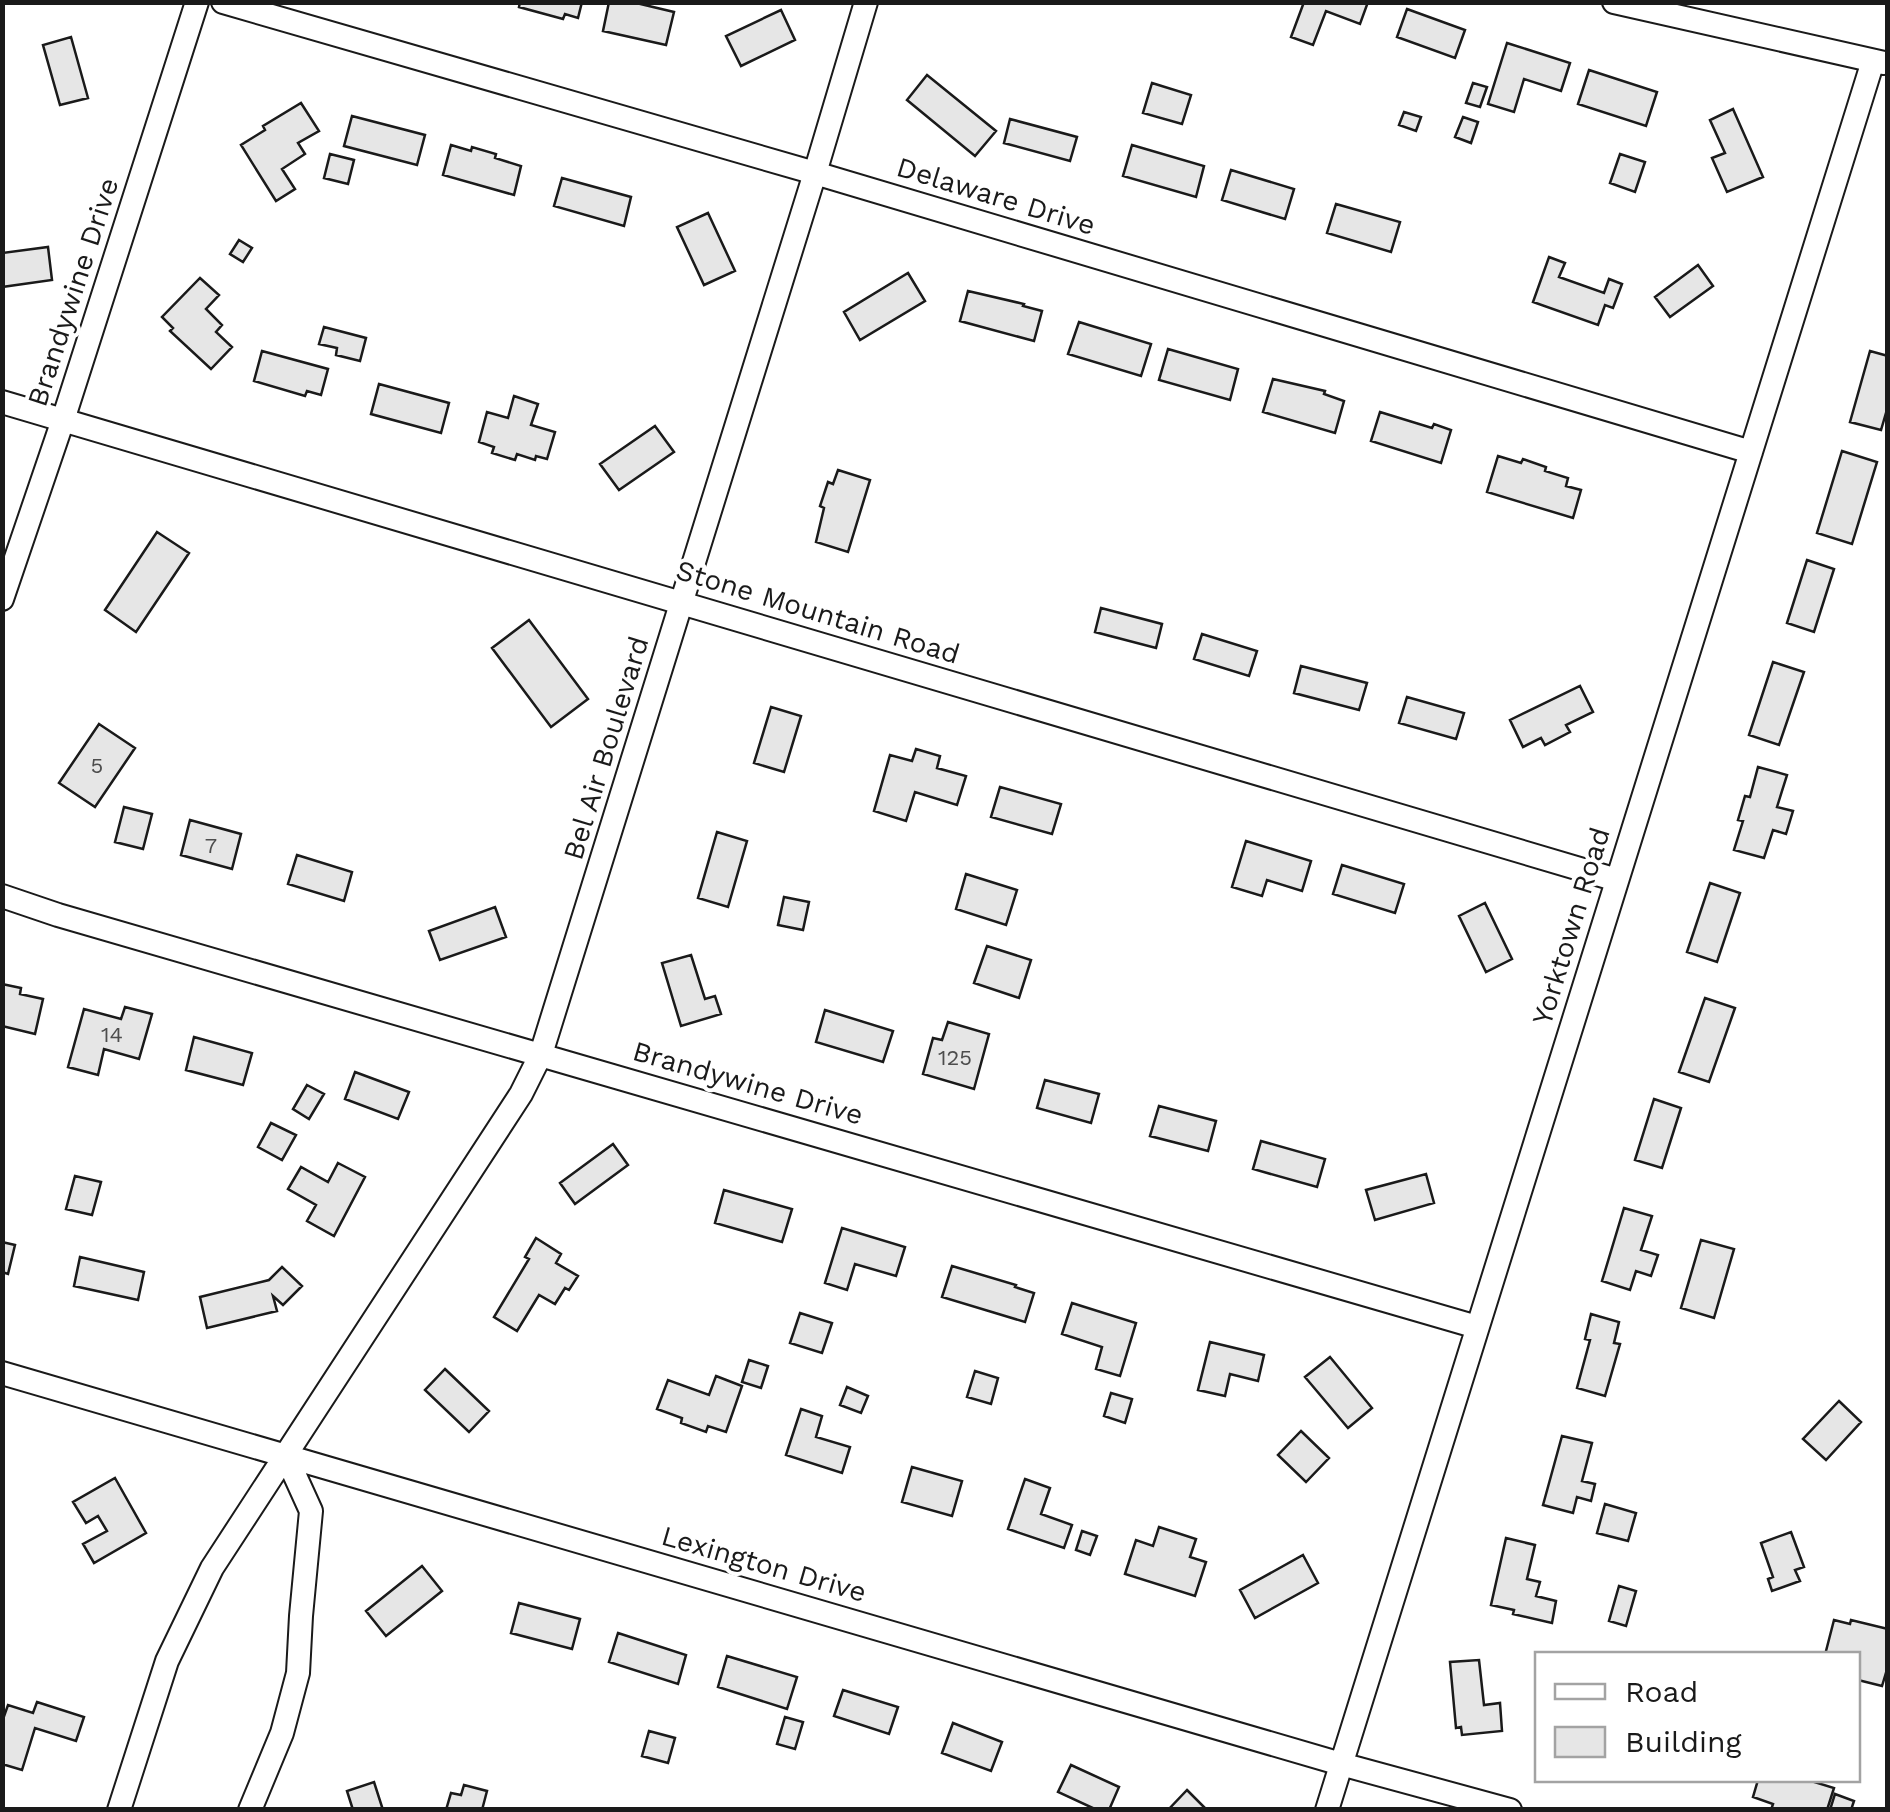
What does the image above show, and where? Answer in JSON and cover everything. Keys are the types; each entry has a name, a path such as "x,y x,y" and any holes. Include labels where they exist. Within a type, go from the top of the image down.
{"street":[{"name":"Brandywine Drive","path":"2,599 64,420 198,2"},
{"name":"Delaware Drive","path":"224,2 816,172 1750,452"},
{"name":"Bel Air Boulevard","path":"119,1810 166,1661 212,1568 520,1094 541,1054 866,2"},
{"path":"1614,2 1880,62"},
{"name":"Yorktown Road","path":"1327,1810 1750,452 1880,62"},
{"name":"Stone Mountain Road","path":"2,402 1617,880"},
{"name":"Brandywine Drive","path":"2,896 1477,1328"},
{"name":"Lexington Drive","path":"2,1373 1510,1810"},
{"path":"250,1810 282,1733 298,1673 312,1510 286,1456"}],"building":[{"path":"520,2 582,2 578,18 565,14 563,19 519,7"},
{"path":"609,2 632,2 674,12 666,45 603,31"},
{"path":"1304,2 1368,2 1360,24 1326,11 1313,45 1291,37"},
{"path":"1407,9 1465,30 1455,58 1397,37"},
{"path":"781,10 795,40 741,66 726,36"},
{"path":"71,37 88,98 60,105 43,45"},
{"path":"1507,43 1570,63 1561,91 1524,79 1514,112 1488,104"},
{"path":"1589,70 1657,92 1646,126 1578,104"},
{"path":"927,75 996,131 975,156 907,100"},
{"path":"1152,83 1191,95 1182,124 1143,113"},
{"path":"1473,83 1487,87 1480,107 1466,103"},
{"path":"301,103 319,131 298,143 305,154 282,169 295,189 276,201 241,145"},
{"path":"1733,109 1763,177 1727,192 1712,158 1725,153 1710,120"},
{"path":"1404,112 1421,117 1416,131 1399,125"},
{"path":"352,116 425,135 417,165 344,146"},
{"path":"1463,117 1478,122 1471,143 1455,137"},
{"path":"1010,119 1077,137 1070,161 1004,143"},
{"path":"451,145 496,154 495,158 521,166 514,195 443,175"},
{"path":"1132,145 1204,166 1196,197 1123,176"},
{"path":"330,154 354,160 348,184 324,178"},
{"path":"1620,154 1645,162 1635,192 1610,183"},
{"path":"1231,170 1294,189 1285,219 1222,200"},
{"path":"562,178 631,197 624,226 554,206"},
{"path":"1336,204 1400,222 1391,252 1327,233"},
{"path":"708,213 735,271 704,285 677,227"},
{"path":"239,240 252,248 243,262 230,254"},
{"path":"48,247 52,280 2,287 2,253"},
{"path":"1549,257 1565,263 1559,277 1604,293 1609,279 1622,284 1613,308 1605,305 1598,325 1533,302"},
{"path":"1698,265 1713,286 1670,317 1655,297"},
{"path":"908,273 925,301 860,340 844,312"},
{"path":"200,278 219,295 206,309 222,325 216,332 232,347 211,369 170,331 173,328 162,317"},
{"path":"968,291 1042,311 1034,341 960,321"},
{"path":"1079,322 1151,344 1141,376 1068,354"},
{"path":"324,327 366,338 360,361 336,355 337,348 319,344"},
{"path":"1168,349 1238,369 1230,400 1159,380"},
{"path":"262,351 328,369 321,395 307,391 305,396 254,381"},
{"path":"1870,351 1888,356 1888,406 1881,430 1850,422"},
{"path":"1273,379 1325,391 1324,394 1344,401 1335,433 1263,412"},
{"path":"379,384 449,403 441,433 371,414"},
{"path":"514,396 538,404 531,425 555,432 547,459 517,454 515,460 492,453 494,447 479,442 487,412 508,418"},
{"path":"1380,412 1451,430 1441,463 1371,441"},
{"path":"655,426 674,452 619,490 600,464"},
{"path":"1842,451 1877,462 1852,544 1817,533"},
{"path":"1498,456 1521,463 1523,459 1568,478 1566,486 1581,490 1573,518 1487,492"},
{"path":"838,470 870,480 848,552 816,542 824,508 820,506 828,482 833,484"},
{"path":"157,532 189,553 136,632 105,610"},
{"path":"1807,560 1834,569 1814,632 1787,623"},
{"path":"1101,608 1162,624 1156,648 1095,632"},
{"path":"529,620 588,699 551,727 492,648"},
{"path":"1202,634 1257,651 1249,676 1194,659"},
{"path":"1773,662 1804,672 1779,745 1749,735"},
{"path":"1301,666 1367,683 1359,710 1294,693"},
{"path":"1580,686 1593,712 1566,725 1570,732 1545,745 1541,738 1523,747 1510,720"},
{"path":"1407,697 1464,713 1456,739 1399,723"},
{"path":"771,707 801,716 784,772 754,763"},
{"path":"99,724 135,748 95,807 59,783"},
{"path":"916,749 940,756 937,768 966,776 957,805 915,792 906,821 874,811 890,755 912,761"},
{"path":"1758,767 1787,775 1777,807 1793,811 1786,834 1773,830 1764,858 1734,850 1743,821 1738,820 1745,796 1750,797"},
{"path":"1000,787 1061,804 1052,834 991,817"},
{"path":"124,807 152,814 143,849 115,842"},
{"path":"190,820 241,834 232,869 181,855"},
{"path":"717,832 747,841 728,907 698,898"},
{"path":"1246,841 1311,861 1302,891 1267,880 1262,896 1232,887"},
{"path":"297,855 352,872 344,901 288,884"},
{"path":"1342,865 1404,884 1395,913 1333,894"},
{"path":"966,874 1017,890 1006,925 956,909"},
{"path":"1710,883 1740,893 1717,962 1687,952"},
{"path":"784,897 809,902 803,930 778,925"},
{"path":"1485,903 1512,959 1486,972 1459,916"},
{"path":"495,907 506,937 440,960 429,931"},
{"path":"987,946 1031,960 1019,998 974,983"},
{"path":"691,955 705,999 715,996 721,1014 681,1026 662,963"},
{"path":"2,984 21,988 20,994 43,999 35,1034 2,1026"},
{"path":"1705,998 1735,1008 1709,1082 1679,1072"},
{"path":"125,1007 152,1014 139,1059 104,1049 98,1075 68,1067 84,1009 121,1019"},
{"path":"825,1010 893,1031 883,1062 816,1042"},
{"path":"948,1022 989,1034 974,1089 923,1074 933,1038 942,1040"},
{"path":"194,1037 252,1053 243,1085 186,1070"},
{"path":"355,1072 409,1092 398,1119 345,1099"},
{"path":"1045,1080 1099,1094 1091,1123 1037,1108"},
{"path":"307,1085 324,1094 309,1119 293,1109"},
{"path":"1654,1099 1681,1108 1662,1168 1635,1160"},
{"path":"1159,1106 1216,1121 1208,1151 1150,1136"},
{"path":"271,1123 296,1135 282,1160 258,1147"},
{"path":"1261,1141 1325,1159 1317,1187 1253,1169"},
{"path":"613,1144 628,1165 575,1204 560,1183"},
{"path":"338,1163 365,1177 334,1236 307,1221 316,1205 288,1189 301,1167 328,1182"},
{"path":"1426,1174 1434,1203 1375,1220 1366,1190"},
{"path":"75,1176 101,1182 92,1215 66,1209"},
{"path":"724,1190 792,1209 782,1242 715,1223"},
{"path":"1624,1208 1652,1216 1641,1250 1658,1255 1651,1276 1636,1271 1630,1290 1602,1281"},
{"path":"842,1228 905,1247 896,1276 855,1264 847,1290 825,1283"},
{"path":"536,1238 561,1254 556,1263 578,1276 555,1304 539,1295 517,1331 494,1317 529,1259 525,1257"},
{"path":"1701,1240 1734,1249 1714,1318 1681,1308"},
{"path":"2,1242 15,1245 8,1274 2,1272"},
{"path":"80,1257 144,1272 138,1300 74,1286"},
{"path":"952,1266 1034,1293 1025,1322 942,1297"},
{"path":"282,1267 302,1286 283,1305 273,1296 277,1311 207,1328 200,1297 269,1280"},
{"path":"1072,1303 1136,1323 1120,1376 1096,1369 1102,1347 1062,1334"},
{"path":"800,1313 832,1323 822,1353 790,1343"},
{"path":"1591,1314 1619,1322 1614,1343 1620,1344 1605,1396 1577,1388 1590,1340 1585,1339"},
{"path":"1210,1342 1264,1355 1258,1381 1230,1374 1225,1396 1198,1390"},
{"path":"1330,1357 1372,1408 1348,1428 1305,1377"},
{"path":"749,1360 768,1366 761,1388 742,1382"},
{"path":"445,1369 489,1411 469,1432 425,1390"},
{"path":"975,1371 998,1378 991,1404 967,1397"},
{"path":"716,1376 742,1386 726,1432 708,1426 706,1432 657,1409 668,1380 709,1395"},
{"path":"847,1387 868,1396 861,1413 840,1405"},
{"path":"1111,1393 1132,1399 1125,1423 1104,1416"},
{"path":"1839,1401 1861,1422 1826,1460 1803,1439"},
{"path":"801,1409 822,1416 816,1437 850,1447 842,1473 786,1455"},
{"path":"1301,1431 1329,1458 1306,1482 1278,1455"},
{"path":"1562,1436 1592,1443 1582,1481 1595,1484 1591,1501 1577,1497 1573,1513 1543,1505"},
{"path":"912,1467 962,1481 952,1516 902,1502"},
{"path":"115,1478 146,1533 94,1563 83,1544 107,1531 98,1516 86,1523 73,1502"},
{"path":"1025,1479 1050,1488 1041,1514 1072,1525 1064,1548 1008,1529"},
{"path":"1605,1504 1636,1513 1628,1541 1597,1533"},
{"path":"1159,1527 1196,1539 1190,1557 1206,1562 1195,1596 1125,1574 1136,1540 1153,1546"},
{"path":"1082,1531 1097,1536 1090,1555 1076,1550"},
{"path":"1791,1532 1804,1567 1795,1570 1800,1581 1772,1591 1768,1579 1773,1577 1761,1543"},
{"path":"1506,1538 1535,1545 1527,1579 1540,1582 1536,1596 1556,1601 1552,1623 1491,1605"},
{"path":"1303,1555 1318,1583 1255,1618 1240,1590"},
{"path":"422,1566 442,1591 386,1636 366,1611"},
{"path":"1619,1586 1636,1591 1626,1626 1609,1621"},
{"path":"519,1603 580,1619 572,1649 511,1633"},
{"path":"1834,1620 1888,1629 1888,1666 1882,1686 1860,1680 1860,1652 1826,1651"},
{"path":"618,1633 686,1655 678,1684 609,1662"},
{"path":"727,1656 797,1677 787,1709 718,1687"},
{"path":"1479,1660 1484,1705 1500,1703 1502,1731 1462,1735 1461,1727 1456,1728 1450,1662"},
{"path":"843,1690 898,1707 889,1734 834,1716"},
{"path":"37,1702 84,1717 76,1741 35,1728 22,1770 2,1764 2,1722 8,1705 33,1713"},
{"path":"785,1717 803,1722 795,1749 777,1744"},
{"path":"953,1723 1002,1742 991,1771 942,1753"},
{"path":"649,1731 675,1738 668,1763 642,1756"},
{"path":"1071,1765 1119,1787 1109,1810 1097,1810 1058,1792"},
{"path":"374,1782 383,1810 353,1810 347,1791"},
{"path":"1757,1782 1814,1782 1834,1788 1827,1810 1780,1810 1753,1797"},
{"path":"464,1785 487,1791 482,1810 446,1810 451,1793 461,1795"},
{"path":"1187,1790 1207,1810 1168,1810"},
{"path":"1835,1794 1854,1801 1851,1810 1830,1810"}]}
